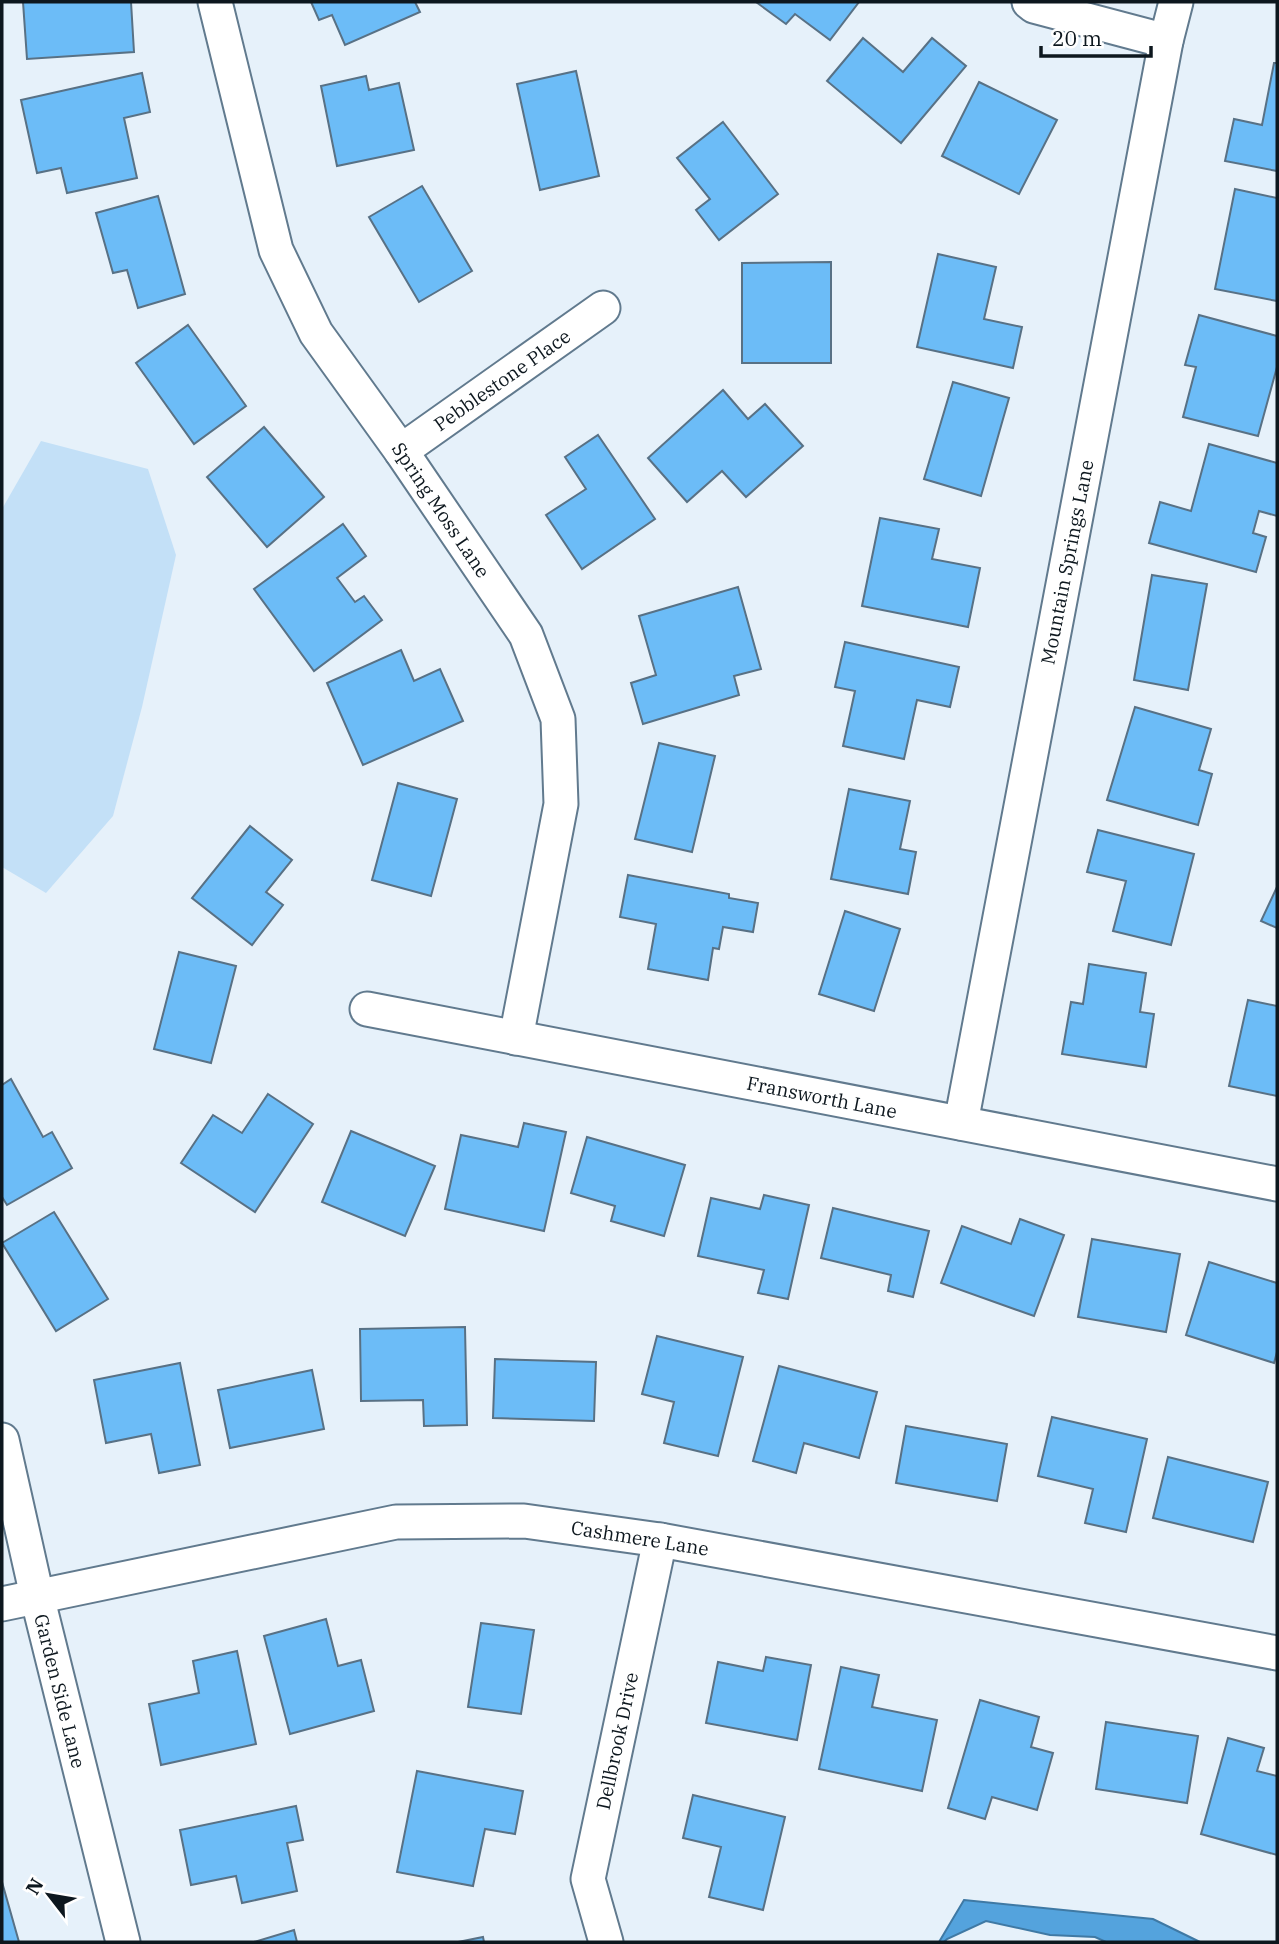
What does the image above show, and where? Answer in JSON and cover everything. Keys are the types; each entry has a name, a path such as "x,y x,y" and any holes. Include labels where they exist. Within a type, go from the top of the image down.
{"street":[{"name":"Spring Moss Lane","path":"215,2 275,250 316,333 401,451 526,635 558,719 561,804 516,1038"},
{"path":"1029,2 1034,6 1166,41"},
{"name":"Mountain Springs Lane","path":"961,1123 1166,41 1176,2"},
{"name":"Pebblestone Place","path":"401,451 603,309"},
{"name":"Fransworth Lane","path":"367,1009 1277,1184"},
{"name":"Garden Side Lane","path":"2,1440 37,1596 122,1942"},
{"name":"Cashmere Lane","path":"2,1604 396,1522 524,1521 660,1540 1277,1654"},
{"name":"Dellbrook Drive","path":"606,1942 588,1879 660,1540"}],"shaded area":[{"path":"41,441 148,469 176,555 142,707 113,816 46,893 2,867 2,509"}],"water":[{"path":"964,1900 1153,1919 1200,1942 1106,1942 1095,1937 1050,1935 986,1921 939,1942"}],"building":[{"path":"23,2 131,2 134,52 27,59"},
{"path":"311,2 415,2 420,12 345,45 332,15 319,20"},
{"path":"756,2 859,2 830,40 795,14 786,24"},
{"path":"863,38 903,72 932,38 966,66 901,143 827,81"},
{"path":"1274,63 1277,63 1277,171 1225,161 1234,119 1262,125"},
{"path":"576,71 599,176 540,190 517,84"},
{"path":"142,73 150,112 124,118 137,178 67,193 61,168 37,173 21,100"},
{"path":"366,76 369,90 399,83 414,150 337,166 321,86"},
{"path":"979,82 1057,120 1019,194 942,156"},
{"path":"723,122 778,194 719,240 696,210 710,199 677,158"},
{"path":"422,186 472,271 419,302 369,217"},
{"path":"1235,189 1277,198 1277,301 1215,289"},
{"path":"158,196 185,294 138,308 127,270 113,273 96,213"},
{"path":"938,254 996,267 984,319 1022,327 1013,368 917,347"},
{"path":"831,262 831,363 742,363 742,263"},
{"path":"1199,315 1277,336 1277,367 1258,436 1183,417 1196,367 1185,365"},
{"path":"188,325 246,406 194,444 136,363"},
{"path":"953,382 1009,398 981,496 924,479"},
{"path":"723,390 748,419 765,404 803,446 746,497 722,471 687,502 648,458"},
{"path":"264,427 324,497 267,547 207,477"},
{"path":"598,435 655,519 582,569 546,515 586,489 565,457"},
{"path":"1209,444 1277,463 1277,516 1259,511 1253,533 1266,537 1256,572 1149,543 1160,502 1191,511"},
{"path":"880,518 939,529 932,559 980,568 968,627 862,606"},
{"path":"343,524 366,556 337,578 355,602 364,596 382,620 314,671 254,589"},
{"path":"1152,575 1207,584 1188,690 1134,680"},
{"path":"738,587 761,669 734,676 739,695 643,724 631,683 656,675 639,616"},
{"path":"845,642 959,667 950,707 917,700 904,759 843,746 855,691 835,687"},
{"path":"401,650 414,681 440,669 463,721 363,765 327,683"},
{"path":"1135,707 1211,729 1199,770 1212,774 1198,825 1107,800"},
{"path":"659,743 715,756 692,852 635,839"},
{"path":"398,783 457,799 431,896 372,880"},
{"path":"849,789 910,801 900,849 916,852 908,894 831,879"},
{"path":"250,826 292,860 266,892 283,905 252,945 192,898"},
{"path":"1098,830 1194,854 1171,945 1113,931 1126,881 1087,872"},
{"path":"628,875 729,894 729,898 758,903 753,932 723,927 719,949 713,948 708,980 648,969 656,924 620,917"},
{"path":"1277,887 1277,928 1261,921"},
{"path":"845,911 900,929 874,1011 819,994"},
{"path":"179,952 236,966 211,1063 154,1049"},
{"path":"1089,964 1146,973 1140,1012 1154,1014 1146,1067 1062,1054 1071,1002 1083,1004"},
{"path":"1248,1000 1277,1006 1277,1096 1229,1086"},
{"path":"11,1079 43,1137 52,1132 72,1168 7,1205 2,1197 2,1085"},
{"path":"268,1094 313,1124 255,1212 181,1163 213,1115 242,1133"},
{"path":"524,1123 566,1132 544,1231 445,1209 461,1135 518,1147"},
{"path":"351,1131 435,1166 405,1236 322,1202"},
{"path":"587,1137 685,1165 664,1236 611,1221 615,1206 571,1193"},
{"path":"764,1195 809,1205 788,1299 758,1293 764,1270 698,1256 711,1198 760,1209"},
{"path":"833,1208 929,1231 913,1297 888,1291 891,1275 821,1258"},
{"path":"54,1212 108,1299 56,1331 2,1243"},
{"path":"1020,1219 1064,1235 1034,1316 941,1283 962,1226 1011,1244"},
{"path":"1092,1239 1180,1254 1166,1332 1078,1317"},
{"path":"1209,1262 1277,1283 1277,1352 1274,1363 1186,1335"},
{"path":"465,1327 467,1425 424,1426 423,1400 361,1401 360,1329"},
{"path":"657,1336 743,1357 718,1456 664,1443 674,1402 642,1394"},
{"path":"495,1359 596,1362 594,1421 493,1418"},
{"path":"180,1363 200,1465 159,1473 151,1434 106,1443 94,1380"},
{"path":"779,1366 877,1392 859,1458 804,1443 796,1473 753,1461"},
{"path":"312,1370 324,1429 230,1448 218,1390"},
{"path":"1052,1417 1147,1439 1126,1532 1085,1523 1093,1489 1038,1476"},
{"path":"906,1426 1007,1444 997,1501 896,1483"},
{"path":"1168,1457 1268,1482 1253,1542 1153,1518"},
{"path":"326,1619 338,1666 361,1660 374,1711 290,1734 264,1636"},
{"path":"481,1623 534,1630 521,1714 468,1707"},
{"path":"237,1651 256,1744 161,1765 149,1704 199,1693 193,1661"},
{"path":"766,1657 811,1665 797,1740 706,1723 718,1662 763,1671"},
{"path":"841,1667 879,1675 872,1707 937,1720 922,1791 819,1769"},
{"path":"980,1700 1039,1717 1031,1747 1053,1753 1037,1810 992,1797 985,1819 948,1808"},
{"path":"1106,1722 1198,1736 1187,1803 1096,1789"},
{"path":"1228,1738 1264,1748 1257,1771 1277,1776 1277,1855 1201,1834"},
{"path":"417,1771 523,1791 515,1834 485,1829 473,1886 397,1872"},
{"path":"693,1795 785,1817 763,1910 709,1897 721,1847 683,1838"},
{"path":"296,1806 303,1840 287,1843 297,1891 242,1903 236,1876 191,1885 180,1830"},
{"path":"2,1882 19,1942 2,1942"},
{"path":"294,1930 297,1942 254,1942"},
{"path":"483,1937 484,1942 458,1942"}]}
